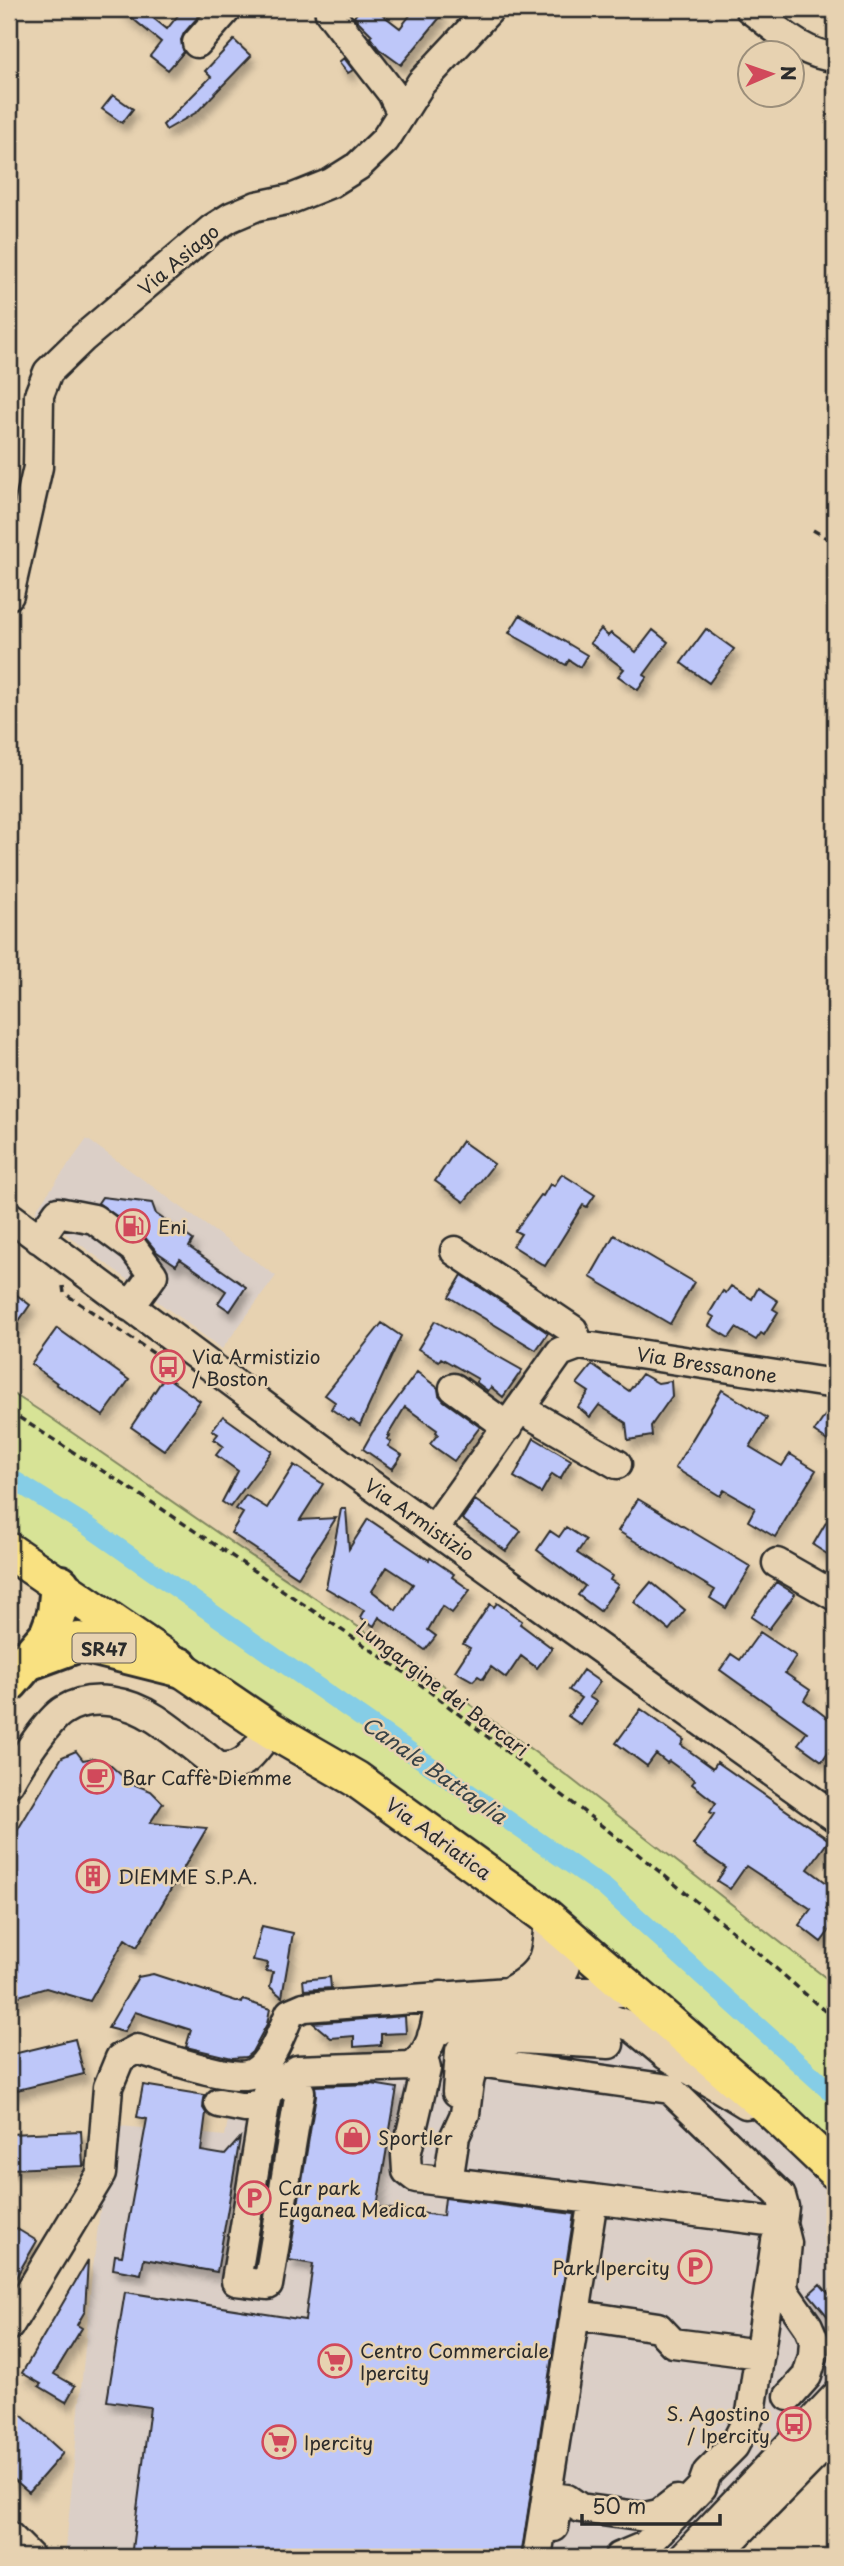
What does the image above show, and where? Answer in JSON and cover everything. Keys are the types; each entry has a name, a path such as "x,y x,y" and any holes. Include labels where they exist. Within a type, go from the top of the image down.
{"highway":[{"name":"SR47","path":"16,1662 49,1635 57,1614 60,1585"},
{"name":"SR47","path":"16,1662 79,1642 180,1667"}],"main road":[{"name":"Via Adriatica","path":"9,1551 271,1730 356,1779 560,1928 773,2112 835,2171"}],"street":[{"path":"197,43 227,9"},
{"name":"Via Asiago","path":"9,595 38,467 39,395 48,372 83,338 212,229 257,206 291,199 331,183 358,166 384,140 421,83 490,9"},
{"path":"750,9 796,43 820,56 835,57"},
{"path":"329,10 392,93 401,112"},
{"path":"38,1239 58,1212 94,1219 133,1248 153,1275 130,1307"},
{"name":"Via Armistizio","path":"9,1216 349,1469 835,1817"},
{"path":"434,1529 560,1352 579,1345 573,1330 455,1251"},
{"name":"Via Bressanone","path":"579,1345 835,1384"},
{"path":"454,1388 617,1464"},
{"path":"777,1563 835,1596"},
{"path":"9,1783 20,1761 61,1711 86,1702 109,1700 155,1718 217,1766 228,1768 242,1765 271,1730"},
{"path":"547,1991 557,1984 569,1959 560,1928"},
{"path":"508,1992 528,1981 539,1968 547,1948 560,1928"},
{"path":"9,2326 101,2174 108,2087 120,2058 137,2049 218,2073 243,2077 255,2072 274,2050 290,2014 297,2009 508,1992 635,1992"},
{"path":"441,1996 406,2155 407,2171 416,2178 782,2223"},
{"path":"283,2081 300,2092 268,2285 236,2281 260,2106 267,2092 297,2070 411,2066 421,2060 428,2046 460,2016 484,2014 610,2018 632,2027 666,2055 693,2069 740,2102 773,2112"},
{"path":"495,2023 612,2030 633,2043 670,2089 781,2196 784,2207 782,2223 776,2241 751,2413 734,2446"},
{"path":"449,2182 455,2136 458,2066 460,2051 466,2041 482,2037 609,2044"},
{"path":"455,2136 464,2114 472,2070 485,2063 670,2089"},
{"path":"248,2075 260,2106"},
{"path":"219,2104 245,2108 260,2106"},
{"path":"537,2557 593,2200"},
{"path":"782,2223 788,2243 783,2285 785,2293 808,2326 814,2340 807,2376 789,2396"},
{"path":"550,2557 559,2498 567,2499 580,2508 645,2517 659,2514 734,2446 755,2432 760,2420 778,2305"},
{"path":"585,2316 658,2327 673,2343 760,2354"},
{"path":"682,2557 835,2398"},
{"path":"715,2557 835,2434"},
{"path":"619,2557 645,2546 702,2487 707,2473"},
{"path":"567,2499 583,2493 658,2501"},
{"path":"9,2536 30,2557"}],"path":[{"path":"813,530 835,543"},
{"name":"Lungargine dei Barcari","path":"9,1411 159,1507 407,1674 644,1858 835,2020"}],"shaded area":[{"path":"87,1139 276,1276 222,1349 35,1211"},
{"path":"434,2008 619,2008 764,2124 811,2166 835,2190 835,2390 670,2557 65,2557 91,2284 110,2125 225,2136 237,2072 250,2063 416,2050"}],"green space":[{"path":"9,1391 423,1670 570,1778 835,1985 835,2145 784,2099 360,1766 9,1531"}],"building":[{"path":"121,9 142,9 167,29 183,9 205,9 184,33 181,40 184,52 168,70 150,56 161,42"},
{"path":"360,9 375,9 400,28 415,9 435,9 442,15 401,65 379,49 370,37 372,35 354,17"},
{"path":"234,40 251,56 197,112 166,130 163,125 211,77 205,71"},
{"path":"344,58 353,70 348,73 339,62"},
{"path":"113,95 133,109 122,123 102,109"},
{"path":"520,615 587,655 580,667 569,660 566,665 509,633"},
{"path":"601,629 608,636 611,633 636,652 653,630 668,642 644,675 647,677 638,690 618,676 624,669 590,643"},
{"path":"706,629 734,649 709,683 681,663"},
{"path":"462,1141 494,1164 464,1202 435,1181"},
{"path":"562,1174 595,1195 587,1207 583,1205 545,1266 513,1246 521,1234 515,1231 550,1184 554,1186"},
{"path":"102,1197 152,1203 156,1214 193,1240 189,1247 246,1287 230,1311 218,1303 226,1291 180,1259 176,1265 157,1252 143,1235 98,1203"},
{"path":"614,1235 694,1282 670,1324 590,1277"},
{"path":"462,1275 548,1333 536,1350 449,1297"},
{"path":"731,1286 752,1299 758,1288 778,1301 773,1309 778,1312 764,1335 761,1333 756,1340 736,1328 729,1338 709,1326 714,1317 709,1314 723,1291 726,1293"},
{"path":"9,1289 30,1305 9,1335"},
{"path":"435,1321 522,1370 503,1397 491,1387 488,1391 476,1382 478,1379 441,1358 439,1361 418,1349"},
{"path":"382,1323 401,1336 360,1425 331,1409 335,1402 325,1395"},
{"path":"57,1328 129,1380 103,1416 31,1364"},
{"path":"592,1365 629,1391 642,1374 658,1383 671,1381 672,1396 651,1426 652,1436 628,1440 626,1423 599,1405 590,1417 578,1407 589,1392 577,1384"},
{"path":"417,1372 438,1388 444,1401 480,1427 454,1461 430,1444 438,1434 437,1430 405,1407 387,1439 391,1442 388,1446 402,1455 392,1469 363,1449"},
{"path":"165,1376 200,1401 164,1450 131,1427"},
{"path":"722,1390 767,1418 750,1447 782,1466 790,1454 816,1470 775,1537 748,1521 755,1508 724,1490 720,1496 675,1468"},
{"path":"835,1401 835,1446 814,1432"},
{"path":"223,1416 272,1451 230,1507 222,1502 238,1471 216,1455 223,1446 214,1439 218,1434 212,1430"},
{"path":"534,1438 571,1460 560,1479 552,1474 541,1493 514,1477"},
{"path":"294,1465 323,1484 300,1520 336,1518 298,1577 231,1533 243,1513 236,1509 246,1495 267,1508"},
{"path":"638,1499 751,1567 726,1608 710,1598 715,1590 618,1531"},
{"path":"475,1500 521,1531 506,1551 462,1519"},
{"path":"835,1507 835,1559 813,1545"},
{"path":"341,1509 346,1509 349,1549 368,1519 454,1574 452,1577 470,1590 452,1613 442,1606 428,1630 436,1636 425,1650 379,1617 374,1626 360,1617 364,1610 326,1588","holes":["387,1567 413,1584 396,1610 372,1591"]},
{"path":"566,1527 586,1540 577,1553 612,1576 610,1580 618,1585 600,1611 578,1595 585,1586 537,1550 550,1531 559,1537"},
{"path":"651,1582 685,1610 669,1630 634,1602"},
{"path":"776,1582 795,1594 769,1629 751,1617"},
{"path":"497,1603 552,1648 537,1668 521,1656 506,1678 491,1667 483,1679 478,1676 473,1681 455,1671 470,1648 463,1644 490,1604 494,1607"},
{"path":"760,1632 796,1656 785,1673 810,1690 804,1700 835,1724 835,1742 822,1761 798,1744 807,1732 720,1670 731,1654 740,1660"},
{"path":"583,1670 600,1682 589,1697 597,1702 581,1725 568,1716 581,1698 569,1690"},
{"path":"641,1709 684,1740 681,1745 713,1768 717,1762 829,1840 808,1869 835,1889 835,1896 826,1909 835,1917 835,1923 821,1942 799,1925 811,1909 746,1866 730,1889 717,1881 726,1868 693,1845 714,1814 710,1812 716,1803 692,1784 695,1780 669,1761 667,1763 656,1754 647,1766 616,1743"},
{"name":"DIEMME S.P.A.","path":"76,1751 83,1760 94,1758 109,1764 130,1783 151,1791 163,1803 150,1823 207,1828 137,1947 125,1939 90,2001 46,1988 9,1999 9,1844 62,1757"},
{"path":"262,1926 293,1933 282,1997 270,1987 273,1972 266,1971 268,1963 253,1960"},
{"path":"153,1974 242,2003 243,2000 270,2009 267,2024 252,2052 246,2057 232,2058 186,2047 191,2030 135,2012 124,2032 108,2028 138,1977"},
{"path":"330,1977 331,1988 304,1990 303,1980"},
{"path":"405,2016 406,2033 381,2034 381,2045 354,2047 354,2036 331,2038 313,2023"},
{"path":"75,2039 84,2074 9,2092 9,2055"},
{"name":"Centro Commerciale Ipercity","path":"372,2084 397,2088 377,2207 443,2216 445,2198 574,2214 521,2557 131,2557 150,2407 107,2401 125,2292 305,2320 313,2264 289,2260 316,2095 315,2086"},
{"path":"143,2085 205,2095 203,2108 206,2113 201,2151 225,2155 240,2138 217,2272 144,2259 141,2274 113,2269 115,2255 122,2256 147,2119 137,2117"},
{"path":"81,2131 83,2166 9,2169 9,2134"},
{"path":"9,2224 37,2241 9,2289"},
{"path":"88,2260 85,2311 77,2325 82,2328 54,2374 75,2386 66,2402 22,2373"},
{"path":"820,2284 835,2301 835,2325 809,2294"},
{"path":"9,2404 63,2453 29,2492 9,2475"}],"waterway":[{"name":"Canale Battaglia","path":"9,1477 89,1527 605,1888 835,2096"}],"place":[{"name":"Eni","path":"133,1226"},
{"name":"Via Armistizio / Boston","path":"168,1367"},
{"name":"Bar Caffè Diemme","path":"97,1777"},
{"name":"DIEMME S.P.A.","path":"93,1876"},
{"name":"Sportler","path":"353,2137"},
{"name":"Car park Euganea Medica","path":"254,2198"},
{"name":"Park Ipercity","path":"695,2267"},
{"name":"Centro Commerciale Ipercity","path":"335,2361"},
{"name":"S. Agostino / Ipercity","path":"794,2424"},
{"name":"Ipercity","path":"279,2442"}]}
